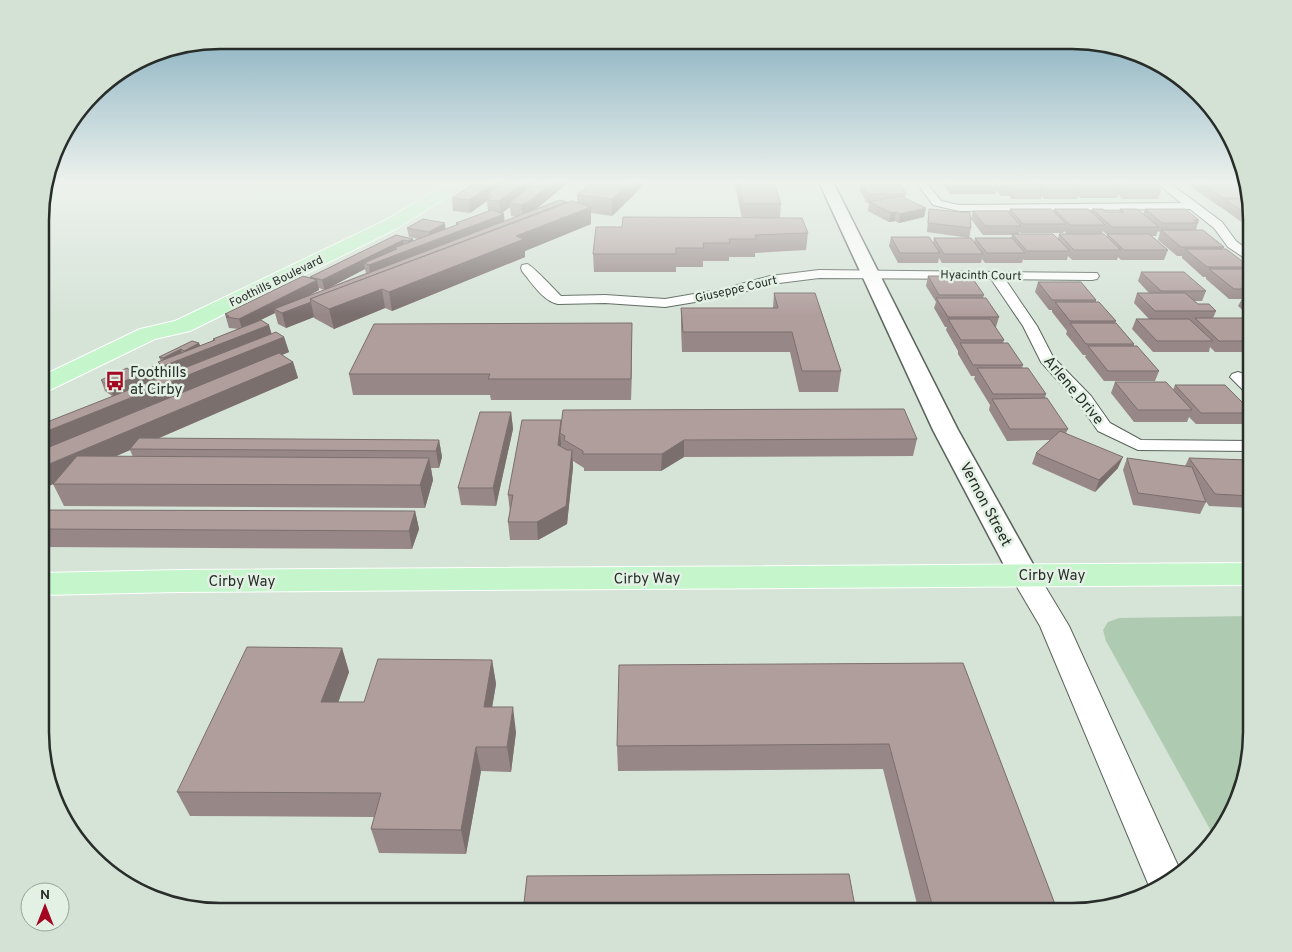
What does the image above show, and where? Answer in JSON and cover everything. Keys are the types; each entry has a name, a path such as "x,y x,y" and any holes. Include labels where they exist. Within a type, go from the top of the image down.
{"main road":[{"name":"Foothills Boulevard","path":"49,382 148,334 182,326 387,226"},
{"name":"Vernon Street","path":"847,226 999,531 1024,575"},
{"name":"Cirby Way","path":"49,584 178,581 1243,574"}],"street":[{"path":"1219,226 1232,244 1243,252"},
{"name":"Giuseppe Court","path":"527,268 541,285 558,300 605,299 665,303 725,293 770,280 819,274 869,274"},
{"name":"Hyacinth Court","path":"869,274 1092,276"},
{"name":"Arlene Drive","path":"995,275 1030,326 1046,359 1085,400 1104,427 1138,445 1243,446"},
{"path":"1238,377 1243,382"},
{"name":"Vernon Street","path":"1024,575 1054,626 1163,876"}],"green space":[{"path":"1243,616 1243,744 1240,766 1226,808 1211,831 1106,641 1103,630 1108,622 1119,618"}],"building":[{"path":"410,226 439,226 429,232 407,228"},
{"path":"452,226 471,226 369,265 364,263 397,249 394,248"},
{"path":"491,226 502,226 310,299 311,302 282,313 274,309"},
{"path":"504,226 541,226 516,236 524,239 389,292 382,289 329,309 310,299"},
{"path":"805,226 808,233 755,235 756,239 729,239 730,243 703,243 704,248 676,248 676,254 593,254 596,227"},
{"path":"1111,226 1159,227 1112,227"},
{"path":"1161,230 1203,230 1224,247 1181,247"},
{"path":"1012,234 1053,234 1070,251 1027,251"},
{"path":"1059,234 1104,234 1121,250 1074,250"},
{"path":"1107,234 1149,234 1168,250 1124,250"},
{"path":"396,235 413,239 403,240 322,280 310,277"},
{"path":"891,237 929,237 940,253 900,253"},
{"path":"934,238 971,238 983,254 944,254"},
{"path":"975,238 1012,238 1025,253 987,253"},
{"path":"1185,249 1226,249 1243,262 1243,267 1207,267"},
{"path":"1209,269 1243,269 1243,289 1234,289"},
{"path":"1141,272 1184,272 1206,291 1161,291"},
{"path":"303,276 317,280 239,319 226,317 229,316 225,314"},
{"path":"928,276 971,276 984,295 939,295"},
{"path":"1038,282 1081,282 1096,300 1052,300"},
{"path":"774,293 815,293 841,371 802,371 792,332 683,332 681,308 778,308"},
{"path":"1137,293 1185,293 1198,304 1209,304 1216,311 1155,311"},
{"path":"936,298 986,298 999,317 948,317"},
{"path":"1055,302 1099,302 1116,321 1070,321"},
{"path":"1195,318 1243,318 1243,341 1219,341"},
{"path":"948,319 990,319 1004,340 961,340"},
{"path":"1136,319 1189,319 1213,341 1157,341"},
{"path":"261,320 269,325 109,387 101,380 127,368 135,374 160,364 158,362"},
{"path":"632,323 631,379 488,379 490,374 349,374 374,324"},
{"path":"1070,323 1116,323 1134,344 1086,344"},
{"path":"276,332 284,337 49,430 49,421"},
{"path":"192,341 199,343 184,351 181,349 163,358 159,357"},
{"path":"960,343 1008,343 1023,365 973,365"},
{"path":"1088,346 1137,346 1159,371 1108,371"},
{"path":"279,353 293,362 49,464 49,447"},
{"path":"977,368 1028,368 1046,394 993,394"},
{"path":"1115,382 1166,382 1192,410 1138,410"},
{"path":"1175,385 1225,385 1243,403 1243,413 1201,413"},
{"path":"1047,398 1068,429 1010,429 992,399"},
{"path":"904,409 917,439 684,440 662,454 583,454 583,451 564,440 565,436 560,433 563,410"},
{"path":"480,412 511,412 493,488 458,488"},
{"path":"522,420 561,420 558,445 567,450 572,450 566,506 537,522 508,522 513,495 508,495"},
{"path":"1060,431 1123,457 1099,480 1036,453"},
{"path":"139,438 439,440 436,451 130,449"},
{"path":"77,456 429,458 420,485 53,484"},
{"path":"1127,458 1192,467 1206,502 1138,493"},
{"path":"1189,458 1243,460 1243,496 1215,494"},
{"path":"49,510 415,511 409,531 49,529"},
{"path":"247,647 342,648 321,702 364,702 378,659 492,660 484,707 513,707 507,747 476,747 461,830 371,829 381,793 177,792"},
{"path":"963,663 1055,903 932,903 889,744 617,746 619,665"},
{"path":"849,874 854,903 524,903 527,876"}],"place":[{"name":"Foothills at Cirby","path":"115,381"}]}
